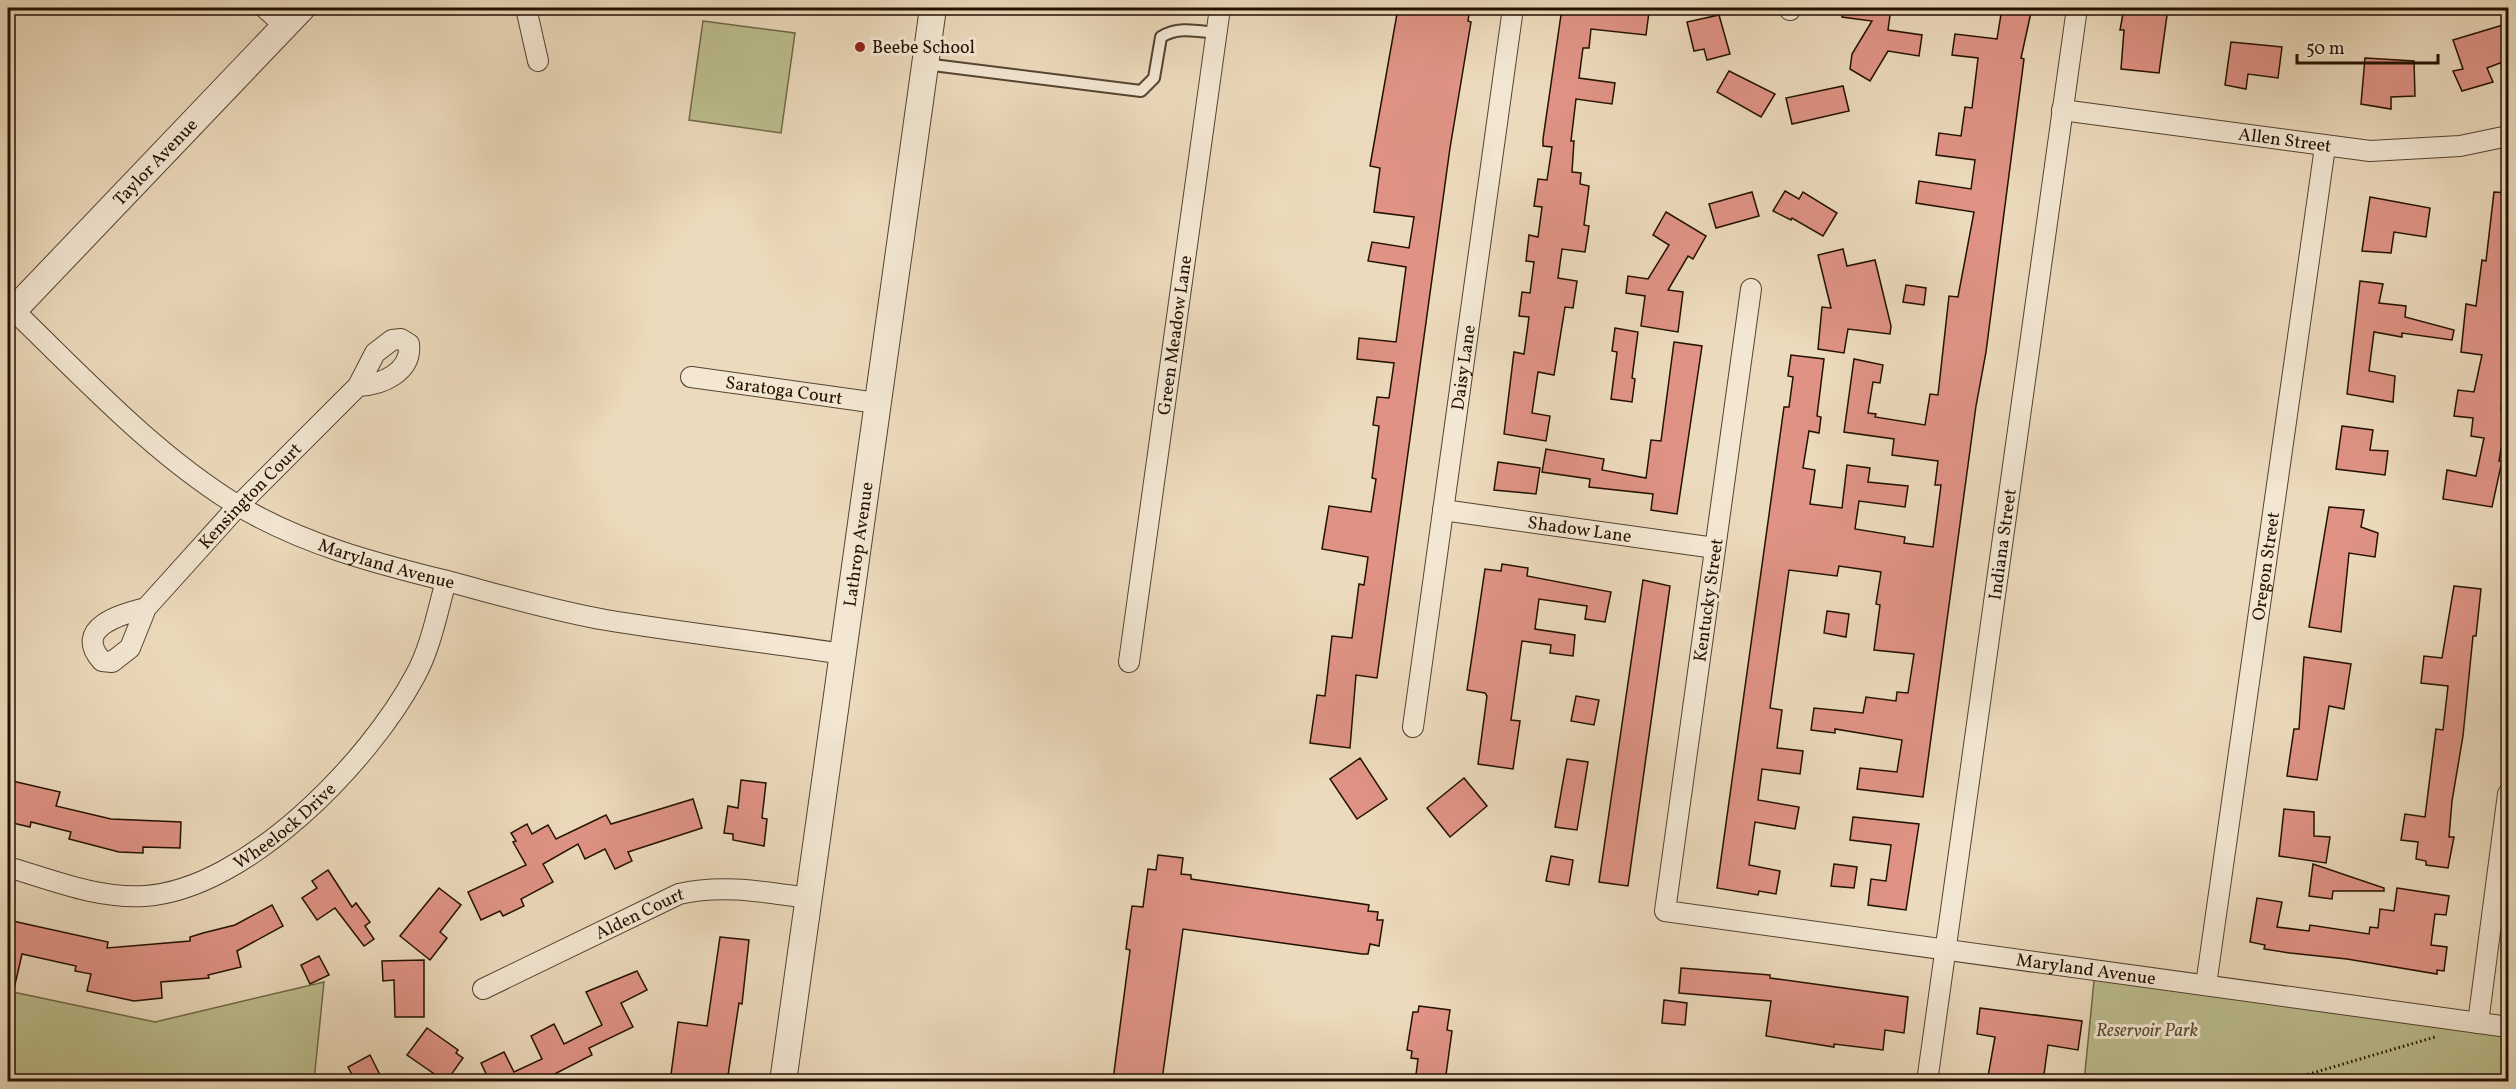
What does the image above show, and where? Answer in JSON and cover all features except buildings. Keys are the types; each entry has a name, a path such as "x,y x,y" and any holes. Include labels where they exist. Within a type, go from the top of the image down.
{"street":[{"name":"Taylor Avenue","path":"9,311 274,16 302,8"},
{"path":"526,8 538,61"},
{"name":"Lathrop Avenue","path":"783,1082 933,8"},
{"name":"Green Meadow Lane","path":"1129,662 1220,8"},
{"name":"Daisy Lane","path":"1413,726 1513,8"},
{"name":"Indiana Street","path":"1927,1082 2077,8"},
{"name":"Allen Street","path":"2062,110 2325,147 2370,151 2460,146 2508,136"},
{"name":"Oregon Street","path":"2206,986 2325,147"},
{"name":"Kentucky Street","path":"1665,911 1751,289"},
{"name":"Maryland Avenue","path":"9,311 164,453 238,506 280,528 335,551 605,620 843,654"},
{"name":"Saratoga Court","path":"691,378 878,403"},
{"name":"Kensington Court","path":"146,608 238,506 358,386"},
{"name":"Shadow Lane","path":"1443,510 1715,548"},
{"name":"Wheelock Drive","path":"8,867 100,893 132,896 179,890 223,873 294,820 360,755 393,711 415,676 429,645 446,581"},
{"path":"2478,1023 2508,794"},
{"name":"Alden Court","path":"483,989 679,894 703,888 728,887 809,898"},
{"name":"Maryland Avenue","path":"1665,911 2508,1027"}],"lane":[{"path":"925,64 1141,91 1154,78 1161,38 1170,32 1187,30 1217,33"}],"path":[{"path":"2282,1082 2444,1034"}],"green space":[{"path":"703,21 795,33 781,133 689,120"},
{"name":"Reservoir Park","path":"2095,971 2508,1027 2508,1081 2084,1082"},
{"path":"324,982 314,1081 8,1081 8,991 155,1022"}],"place":[{"name":"Beebe School","path":"860,47"}]}
